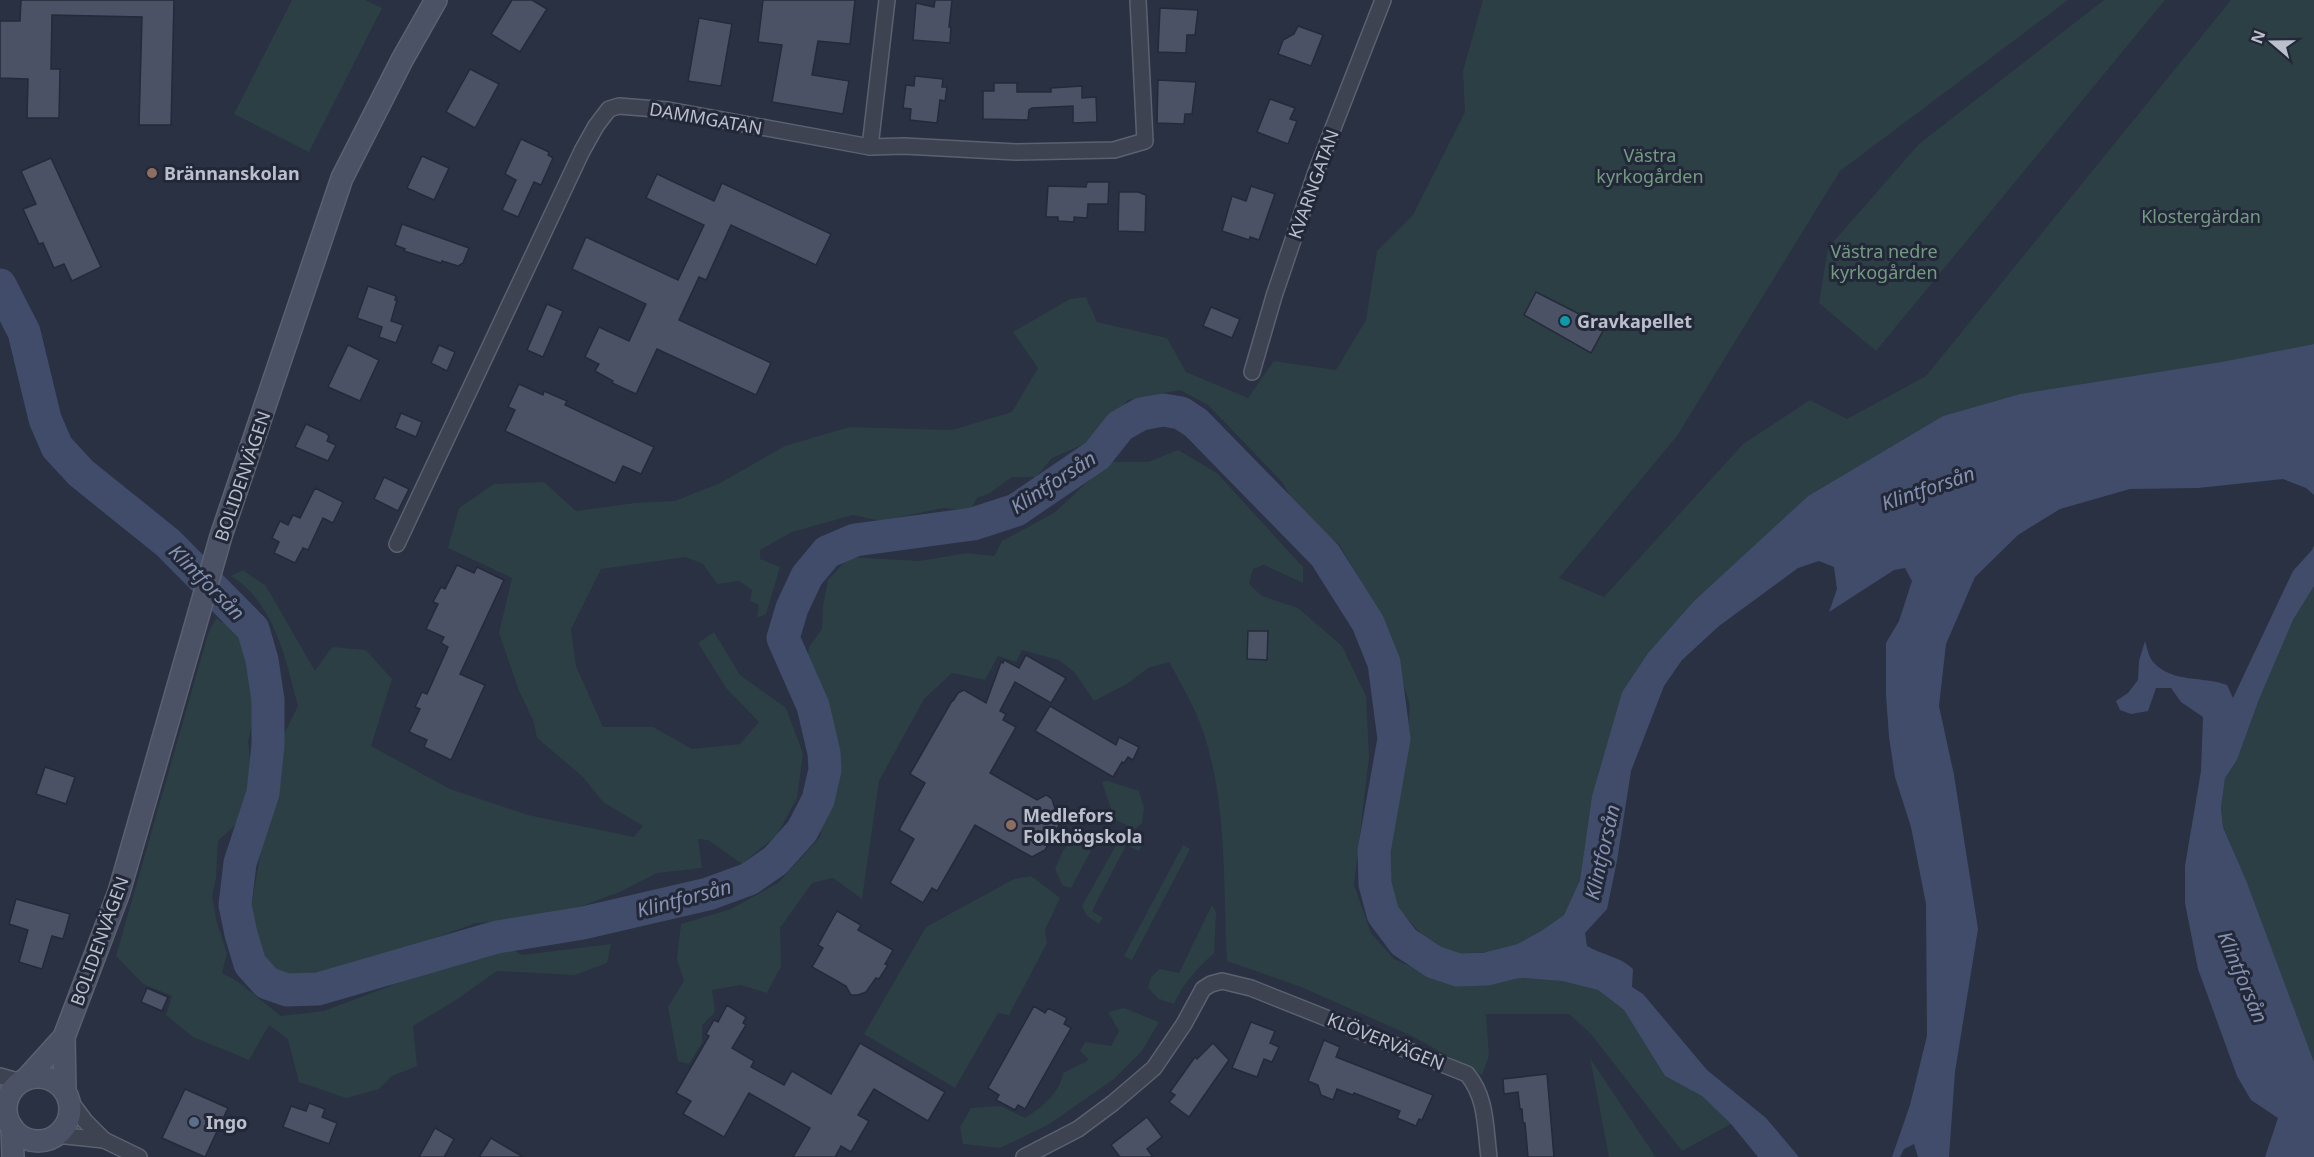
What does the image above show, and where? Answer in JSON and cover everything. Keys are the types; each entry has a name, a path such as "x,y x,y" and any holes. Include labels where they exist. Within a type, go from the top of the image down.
{"main road":[{"name":"BOLIDENVÄGEN","path":"6,1113 10,1094 64,1037 119,892 221,536 342,178 402,60 436,0"},
{"name":"BOLIDENVÄGEN","path":"33,1157 67,1123 70,1112 64,1037"},
{"path":"23,1081 37,1077 48,1078 57,1083 67,1096"},
{"path":"6,1113 24,1137 33,1140 53,1137"},
{"path":"6,1113 13,1157"}],"street":[{"path":"870,147 887,0"},
{"name":"DAMMGATAN","path":"397,544 582,151 609,109 619,106 668,110 870,147 904,146 1016,152 1114,150 1144,141 1138,0"},
{"name":"KVARNGATAN","path":"1252,372 1274,296 1316,172 1383,0"},
{"name":"KLÖVERVÄGEN","path":"1024,1157 1078,1129 1154,1068 1184,1024 1203,989 1222,981 1251,988 1467,1074 1477,1086 1483,1102 1489,1157"},
{"path":"0,1076 23,1081"},
{"path":"67,1096 85,1121 104,1140 139,1157"},
{"path":"53,1137 104,1140"}],"green space":[{"path":"292,0 365,0 382,8 309,152 234,114"},
{"path":"1483,0 2068,0 1840,171 1677,436 1559,578 1604,597 1743,444 1810,400 1847,419 1926,376 2231,0 2314,0 2314,344 2221,362 2020,394 1943,416 1808,496 1694,601 1648,653 1622,692 1592,796 1580,880 1564,915 1510,948 1450,954 1422,935 1389,898 1388,839 1405,773 1410,705 1393,653 1371,599 1339,544 1303,517 1282,482 1208,405 1180,390 1128,400 1094,440 1052,458 1036,477 1012,477 990,493 977,498 970,511 943,508 881,521 853,515 792,532 760,550 760,559 780,567 766,614 757,618 759,605 750,601 752,590 739,581 717,584 703,564 686,557 601,569 571,629 576,666 603,727 653,727 692,749 740,744 759,722 726,688 698,643 714,632 740,675 786,708 803,754 797,798 777,835 742,864 708,840 698,839 702,868 657,873 620,892 566,912 528,920 476,923 421,943 300,980 268,972 254,944 252,903 275,785 281,740 298,706 283,652 268,616 246,587 231,576 243,570 266,586 315,671 332,647 366,650 392,679 371,746 450,789 528,815 634,837 643,826 603,802 582,776 537,738 533,720 519,691 499,633 512,578 448,548 459,508 494,484 544,482 576,511 635,503 675,501 720,483 785,446 849,427 952,430 1012,412 1038,368 1013,332 1070,299 1086,297 1097,322 1167,338 1186,372 1248,398 1274,361 1336,370 1366,320 1377,251 1413,215 1465,112 1463,71"},
{"name":"Västra nedre kyrkogården","path":"2104,0 2165,0 1876,351 1819,303 1828,248 1919,144"},
{"path":"1178,450 1217,473 1303,567 1303,583 1264,565 1253,569 1249,584 1262,596 1298,608 1342,646 1366,696 1369,757 1354,885 1371,933 1394,959 1442,980 1488,981 1524,978 1562,981 1598,990 1624,1010 1665,1076 1702,1096 1731,1124 1682,1151 1591,1034 1569,1014 1486,1014 1489,1056 1482,1075 1412,1036 1301,987 1227,961 1222,833 1213,770 1206,739 1195,711 1169,662 1148,668 1127,684 1094,701 1075,673 1059,660 1022,650 1016,662 998,656 985,680 952,673 924,699 879,781 862,899 833,878 812,883 780,928 781,966 767,993 740,985 712,990 715,1012 702,1025 702,1043 689,1064 678,1061 668,1007 684,981 677,959 681,924 731,909 778,883 820,837 829,778 836,772 839,763 833,748 827,710 806,668 809,647 822,629 823,605 828,580 849,557 920,561 967,553 994,556 1002,541 1054,513 1109,462 1148,462"},
{"path":"2314,586 2314,1062 2246,880 2223,826 2221,808 2225,778 2237,760 2258,702 2293,620"},
{"path":"216,618 238,633 250,662 249,677 257,706 248,741 253,785 245,816 218,841 216,878 212,896 217,923 227,953 222,973 237,981 281,1016 324,1011 446,965 507,946 522,955 611,944 607,963 575,975 497,971 456,1000 413,1026 417,1066 392,1076 379,1089 346,1098 299,1082 288,1039 269,1025 249,1060 193,1037 166,1015 172,996 143,984 116,956 208,634"},
{"path":"1108,781 1139,791 1144,808 1142,823 1135,829 1115,820 1102,782"},
{"path":"1087,836 1096,841 1071,888 1063,886 1055,869 1063,851 1074,837"},
{"path":"1126,837 1142,845 1139,851 1126,845 1092,911 1103,918 1099,924 1087,916 1082,906 1119,840"},
{"path":"1183,845 1190,849 1132,960 1124,956"},
{"path":"1031,876 1060,898 1045,930 1047,943 1009,1015 998,1013 955,1088 864,1034 926,927 1014,879"},
{"path":"1212,905 1216,912 1214,953 1196,970 1174,1004 1159,999 1148,988 1151,977 1160,969 1179,973"},
{"path":"1124,1008 1159,1022 1142,1051 1114,1079 1048,1125 1000,1148 963,1144 960,1127 971,1108 1001,1106 1025,1118 1043,1105 1054,1093 1063,1073 1089,1060 1080,1051 1085,1042 1111,1046 1119,1031 1108,1012"},
{"path":"1590,1058 1653,1153 1655,1157 1609,1157"}],"water":[{"path":"2314,344 2314,495 2306,488 2283,479 2198,488 2130,489 2060,509 2018,535 1975,577 1946,644 1939,706 1954,775 1978,929 1955,1072 1949,1157 1918,1157 1914,1144 1904,1149 1900,1157 1892,1157 1910,1105 1927,1036 1926,904 1911,827 1895,777 1886,695 1886,643 1899,621 1912,581 1905,568 1894,570 1829,612 1837,589 1834,567 1819,561 1798,568 1719,626 1682,660 1664,686 1631,771 1607,909 1585,933 1587,946 1633,969 1632,987 1643,994 1707,1070 1766,1118 1799,1157 1758,1157 1731,1124 1702,1096 1665,1076 1624,1010 1598,990 1562,981 1524,978 1488,981 1486,952 1510,948 1564,915 1580,880 1592,796 1622,692 1648,653 1694,601 1808,496 1943,416 2020,394 2221,362"},
{"path":"2314,545 2314,586 2293,620 2258,702 2237,760 2225,778 2221,808 2223,827 2246,880 2314,1062 2314,1157 2265,1157 2278,1118 2251,1100 2237,1076 2198,969 2185,903 2185,866 2201,771 2203,717 2181,702 2171,688 2156,688 2148,711 2131,714 2120,710 2116,701 2128,693 2138,680 2139,661 2145,641 2154,663 2162,669 2170,674 2227,685 2233,698 2293,571"}],"building":[{"path":"21,0 174,0 171,125 139,125 142,17 52,15 51,69 60,69 59,118 27,118 28,79 0,78 0,21 20,21"},
{"path":"512,0 532,0 547,9 520,52 491,34"},
{"path":"763,0 855,0 850,44 818,41 812,75 849,81 843,114 772,102 782,45 758,42"},
{"path":"935,0 952,0 950,43 913,40 916,3 934,7"},
{"path":"1160,8 1198,10 1195,35 1187,35 1186,53 1158,52"},
{"path":"699,18 732,24 721,86 688,81"},
{"path":"1298,26 1323,35 1311,66 1278,54 1283,40 1294,34"},
{"path":"470,69 499,84 475,128 446,112"},
{"path":"915,76 943,79 942,87 947,87 945,101 940,100 937,123 910,120 911,109 903,108 906,85 914,86"},
{"path":"1158,80 1196,82 1192,114 1185,114 1184,124 1157,123"},
{"path":"994,83 1017,83 1017,92 1051,92 1051,88 1082,86 1082,98 1096,97 1097,122 1073,123 1073,106 1032,108 1029,110 1028,120 983,119 983,91 994,91"},
{"path":"1270,99 1295,108 1290,119 1297,121 1288,144 1257,132"},
{"path":"521,139 549,152 548,155 553,158 541,185 534,182 518,217 502,210 516,180 505,174"},
{"path":"422,156 449,168 434,200 407,188"},
{"path":"51,158 101,267 72,281 64,264 54,268 43,243 39,244 23,209 36,204 21,171"},
{"path":"657,174 714,201 722,183 831,234 816,265 731,225 706,280 699,277 679,320 771,363 756,395 657,349 636,394 612,383 613,381 595,371 599,364 585,357 599,327 629,341 646,304 572,269 586,237 678,280 704,225 646,198"},
{"path":"1087,182 1109,182 1108,204 1088,204 1087,218 1074,217 1074,222 1058,221 1058,217 1046,217 1048,186 1086,187"},
{"path":"1251,186 1275,194 1259,240 1250,237 1249,240 1222,231 1232,196 1246,201"},
{"path":"1119,192 1138,192 1146,195 1145,232 1118,231"},
{"path":"402,224 469,248 463,263 458,266 442,261 441,263 404,251 405,249 395,245"},
{"path":"368,286 396,296 391,321 403,325 396,343 379,337 382,327 357,318"},
{"name":"Gravkapellet","path":"1536,292 1605,327 1591,353 1524,315"},
{"path":"547,304 563,311 543,357 527,350"},
{"path":"1211,307 1240,319 1232,338 1203,326"},
{"path":"348,345 379,360 360,401 328,387"},
{"path":"439,345 455,352 447,371 431,363"},
{"path":"519,384 543,395 544,391 567,401 565,405 654,447 641,474 623,466 615,483 505,431 515,410 508,407"},
{"path":"401,413 422,422 416,437 395,428"},
{"path":"306,424 326,433 329,436 327,441 336,445 328,461 295,447"},
{"path":"384,477 409,489 398,511 374,499"},
{"path":"315,488 343,502 333,523 323,518 308,550 303,548 295,563 274,553 279,542 272,538 280,521 288,525 293,515 300,518"},
{"path":"457,565 474,573 477,567 504,580 460,674 485,685 451,760 424,747 427,740 409,732 420,709 415,707 422,692 427,694 448,647 441,643 444,637 426,629 438,604 433,602 441,587 445,589"},
{"path":"1248,631 1268,631 1267,660 1247,659"},
{"path":"1026,655 1066,678 1051,703 1015,682 1000,711 1006,714 1003,720 1016,727 990,773 1037,800 1046,795 1052,799 1055,809 1059,810 1059,825 1045,850 1032,857 975,825 937,891 932,888 923,903 890,883 914,839 899,830 925,783 910,774 958,693 964,690 986,703 1001,662 1003,663 1004,660 1019,668"},
{"path":"1050,706 1116,745 1119,737 1139,747 1133,760 1128,757 1124,763 1122,762 1113,777 1035,731"},
{"path":"45,767 75,777 66,804 36,794"},
{"path":"16,899 70,914 63,939 52,936 42,969 19,962 28,930 9,924"},
{"path":"837,911 861,925 858,930 893,950 885,964 888,965 879,979 876,978 866,992 858,995 851,995 846,986 812,967 823,948 818,945"},
{"path":"147,988 168,997 162,1011 141,1002"},
{"path":"727,1005 746,1017 743,1023 746,1025 732,1048 754,1061 751,1067 784,1085 792,1071 831,1094 860,1043 945,1092 928,1121 874,1089 858,1115 869,1121 851,1152 841,1146 835,1157 793,1157 810,1128 749,1093 724,1137 683,1114 691,1101 676,1093 709,1036 706,1034 714,1020 718,1022"},
{"path":"1034,1006 1045,1013 1048,1008 1067,1018 1064,1024 1071,1028 1025,1109 1018,1105 1015,1110 996,1100 999,1095 988,1088"},
{"path":"1251,1022 1275,1031 1270,1043 1279,1047 1272,1062 1264,1059 1257,1077 1232,1068"},
{"path":"1324,1040 1340,1047 1336,1057 1433,1095 1422,1120 1419,1119 1416,1126 1397,1118 1400,1111 1354,1093 1353,1095 1337,1089 1333,1100 1321,1095 1318,1085 1308,1081"},
{"path":"1213,1043 1229,1060 1189,1117 1169,1102 1175,1095 1170,1092 1195,1057 1197,1059"},
{"path":"1547,1074 1554,1157 1528,1157 1525,1123 1523,1123 1518,1092 1504,1094 1503,1079"},
{"path":"185,1089 228,1108 205,1157 162,1138"},
{"path":"309,1103 325,1109 322,1117 337,1123 329,1144 283,1127 291,1106 306,1111"},
{"path":"1147,1117 1162,1137 1147,1149 1153,1157 1120,1157 1111,1145"},
{"path":"435,1128 454,1139 444,1157 419,1157"},
{"path":"491,1138 523,1157 479,1157"}],"waterway":[{"name":"Klintforsån","path":"0,285 24,332 45,419 57,447 81,473 168,543 253,629 262,660 268,700 268,745 263,793 240,863 235,905 250,964 267,983 287,990 318,989 497,937 583,923 708,894 749,879 775,861 802,831 818,800 825,770 824,753 813,706 783,638 792,608 807,576 827,552 855,540 973,524 1016,510 1097,455 1120,426 1141,414 1163,410 1181,413 1196,423 1325,555 1368,623 1384,663 1394,739 1374,851 1375,884 1383,914 1404,942 1434,962 1458,970 1487,969 1530,958"}],"place":[{"name":"Brännanskolan","path":"152,173"},
{"name":"Gravkapellet","path":"1565,321"},
{"name":"Medlefors Folkhögskola","path":"1011,825"},
{"name":"Ingo","path":"194,1122"}],"park label":[{"name":"Västra kyrkogården","path":"1650,165"},
{"name":"Klostergärdan","path":"2201,216"}]}
